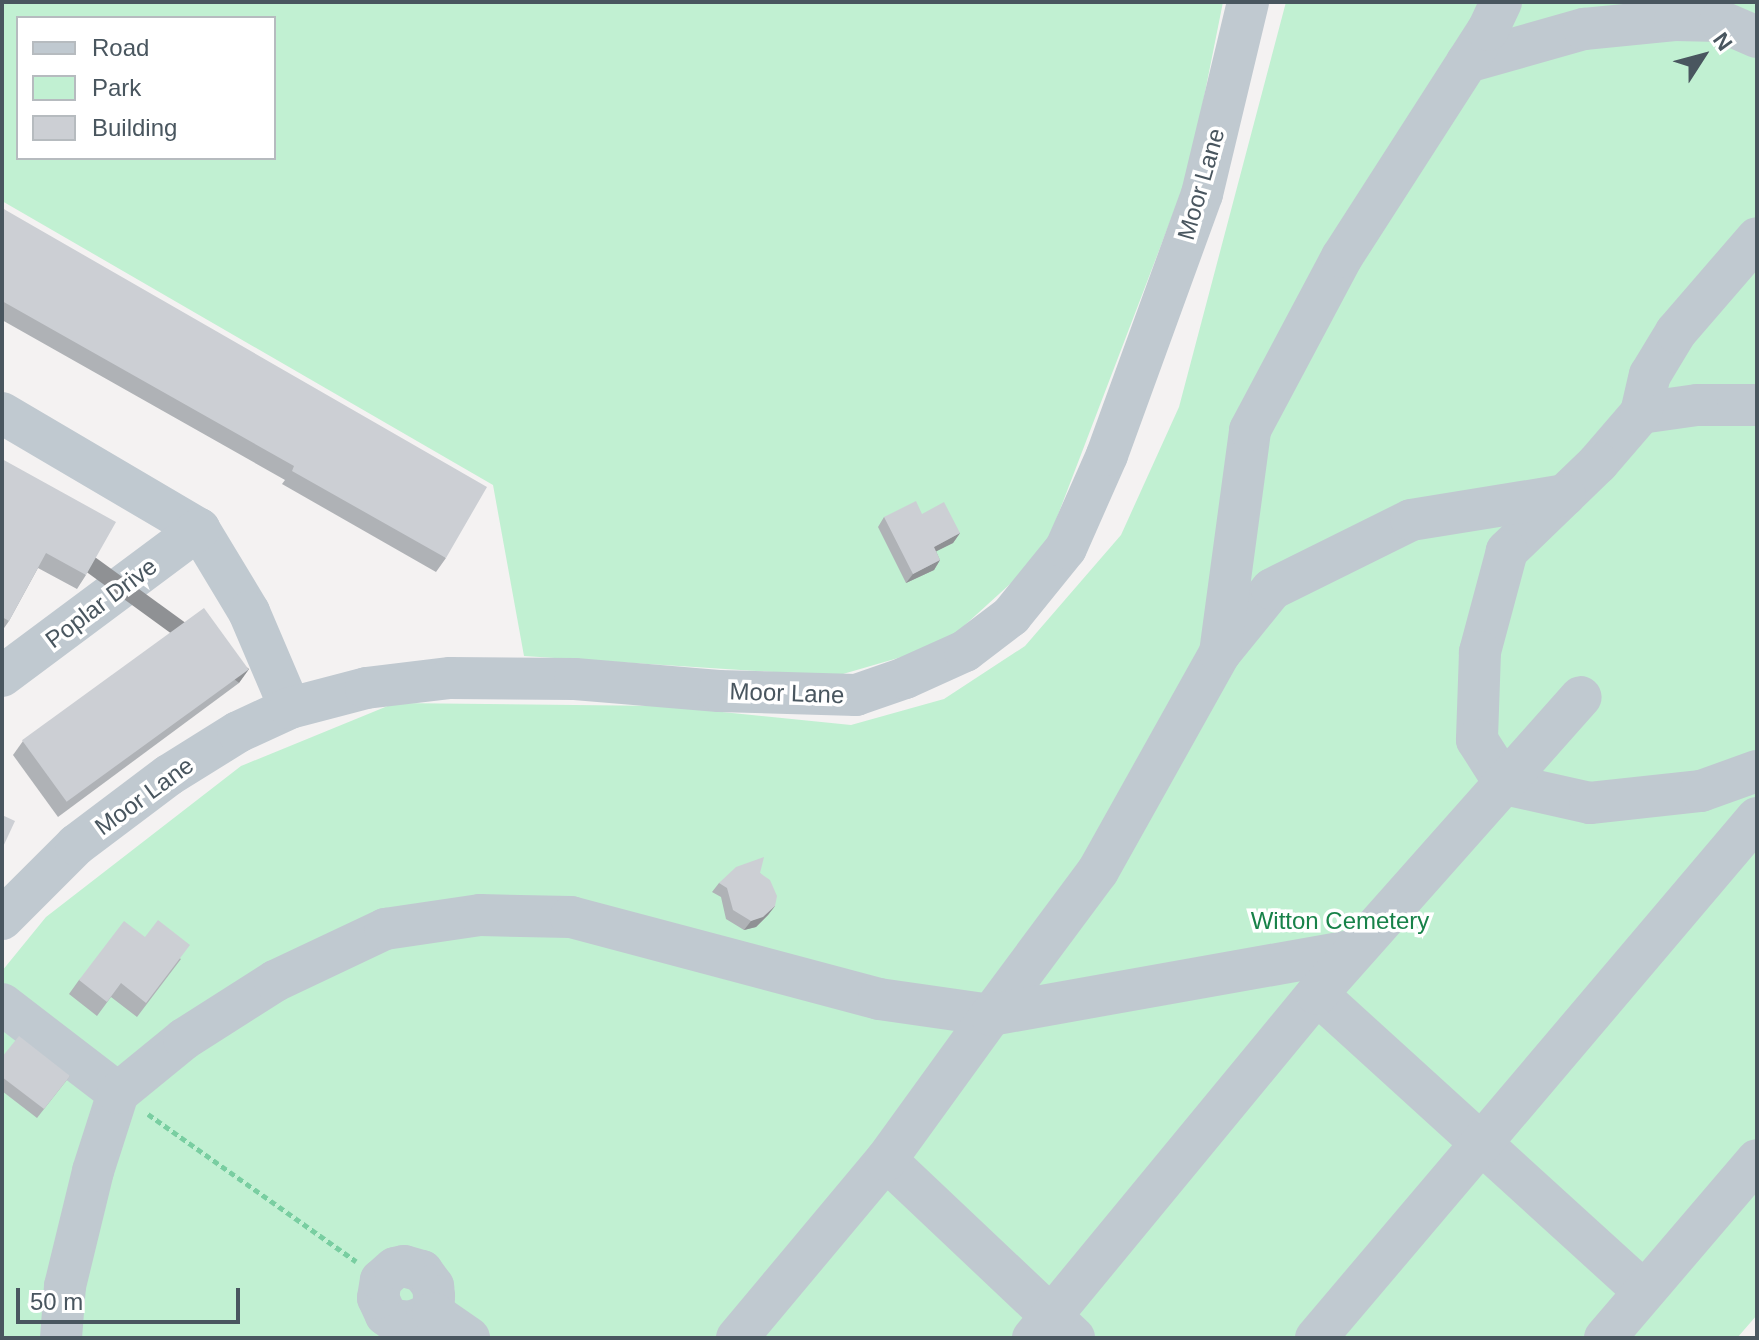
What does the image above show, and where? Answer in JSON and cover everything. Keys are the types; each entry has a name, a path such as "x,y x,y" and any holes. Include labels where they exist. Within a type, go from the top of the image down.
{"street":[{"name":"Moor Lane","path":"2,919 76,845 169,775 238,732 290,708 366,688 450,678 575,679 719,691 856,695 905,678 965,651 1011,616 1066,548 1107,455 1202,194 1248,2"},
{"path":"1220,653 1250,430 1342,257 1467,62 1501,2"},
{"path":"1467,62 1584,29 1675,20 1720,21 1757,37"},
{"path":"1757,238 1676,332 1650,375 1641,413 1565,495 1507,551 1480,652 1477,740 1505,784 1590,803 1701,791 1757,771"},
{"path":"1641,413 1697,405 1757,405"},
{"path":"2,413 199,529 249,612 290,708"},
{"path":"737,1338 886,1160 1098,871 1220,653 1272,589 1411,520 1565,495"},
{"name":"Poplar Drive","path":"2,676 199,529"},
{"path":"886,1160 1053,1331 1317,994 1581,697"},
{"path":"1316,1338 1478,1143 1757,818"},
{"path":"61,1338 65,1286 93,1171 118,1093 184,1039 275,981 385,929 480,915 571,917 879,999 991,1015 1355,950"},
{"path":"1317,994 1644,1292"},
{"path":"2,1004 118,1093"},
{"path":"1605,1338 1757,1160"},
{"path":"433,1313 469,1338"}],"path":[{"path":"160,1123 321,1235"}],"green space":[{"path":"2,2 1223,2 1189,172 1043,554 943,645 836,676 524,656 493,485 2,201"},
{"name":"Witton Cemetery","path":"1286,2 1757,2 1757,1315 1737,1338 2,1338 2,971 46,917 241,766 395,703 663,706 851,725 944,699 1025,646 1121,535 1179,407"}],"building":[{"path":"2,208 487,487 446,558 292,471 294,466 2,301"},
{"path":"2,459 116,522 86,575 46,553 9,621 2,617"},
{"path":"916,501 922,514 944,502 960,533 934,547 940,560 913,574 884,517"},
{"path":"204,608 249,669 67,802 22,740"},
{"path":"2,815 15,821 2,849"},
{"path":"764,857 760,873 770,880 777,896 775,906 763,917 751,921 733,910 727,888 719,883 736,867"},
{"path":"158,920 190,945 146,1003 121,983 107,1002 79,980 124,921 145,937"},
{"path":"19,1036 70,1076 44,1109 2,1077 2,1057"}]}
